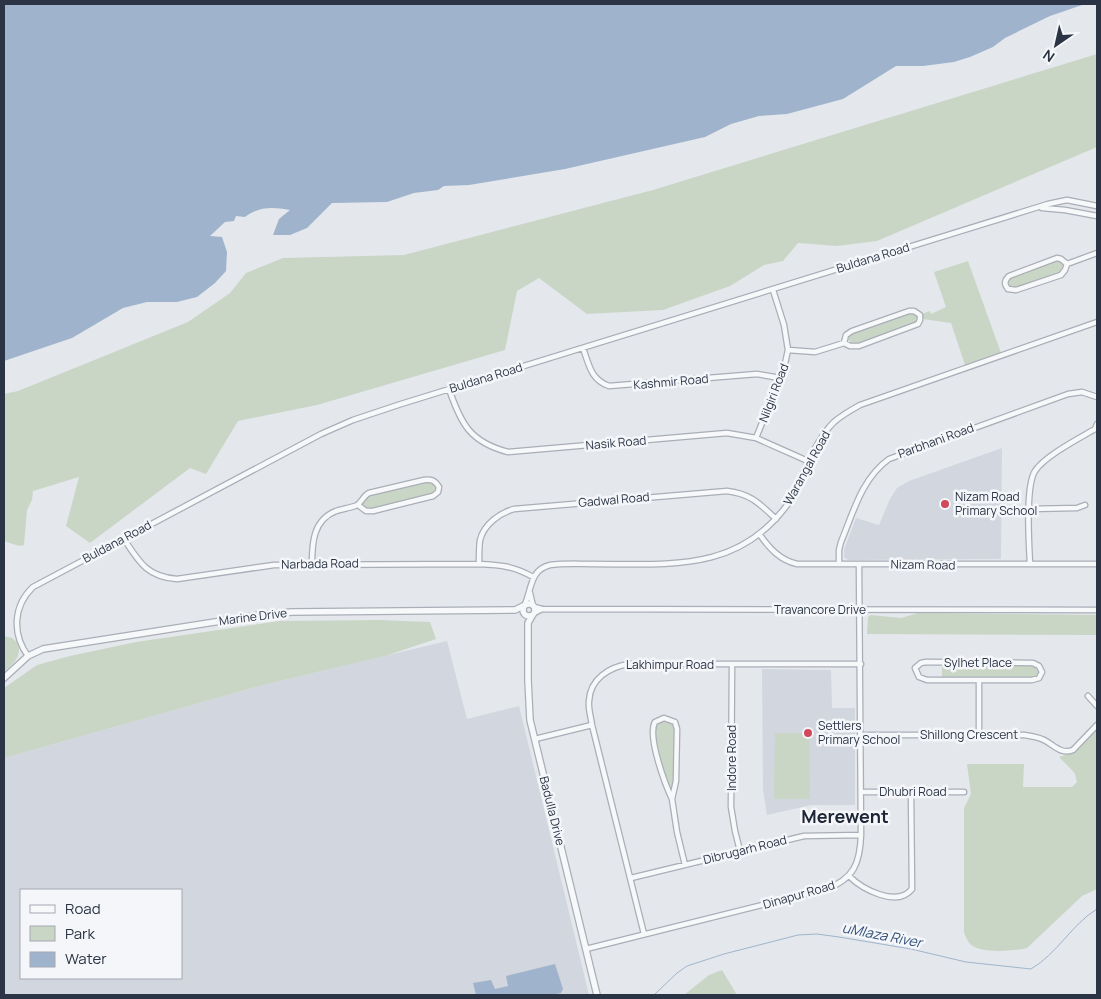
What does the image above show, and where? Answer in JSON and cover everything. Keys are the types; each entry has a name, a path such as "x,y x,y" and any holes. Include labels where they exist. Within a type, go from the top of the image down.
{"street":[{"name":"Buldana Road","path":"28,656 18,632 17,615 18,608 28,592 38,584 321,434 354,420 1038,208 1067,200 1097,206"},
{"name":"Buldana Road","path":"1038,208 1059,209 1097,216"},
{"path":"1067,264 1061,258 1057,258 1009,276 1005,286 1008,289 1016,290 1052,278 1063,273 1067,264 1097,252"},
{"name":"Nilgiri Road","path":"756,438 780,378 788,350 784,325 773,290"},
{"path":"909,311 914,311 920,315 918,324 859,346 850,346 844,342 846,335 852,331 909,311"},
{"name":"Warangal Road","path":"533,577 544,567 558,564 661,564 696,561 732,550 760,535 776,520 790,501 820,441 832,424 840,417 860,405 1097,322"},
{"path":"788,350 816,352 844,342"},
{"name":"Kashmir Road","path":"583,348 593,376 609,386 757,374 780,378"},
{"name":"Nasik Road","path":"449,389 460,419 468,430 486,444 508,452 736,434 756,438 810,462"},
{"name":"Parbhani Road","path":"839,564 838,550 840,542 864,488 875,470 889,459 1068,394 1082,392 1097,397"},
{"path":"1030,564 1030,482 1035,471 1040,465 1096,428"},
{"path":"312,564 314,537 319,525 329,514 358,505 363,497 369,493 424,480 432,480 439,487 438,492 433,496 373,511 366,511 358,505"},
{"name":"Gadwal Road","path":"479,564 480,539 486,528 498,516 514,508 727,491 740,492 750,496 776,520"},
{"path":"1029,509 1077,508 1085,505"},
{"name":"Nizam Road","path":"760,535 773,552 787,562 797,564 1097,564"},
{"name":"Narbada Road","path":"124,538 146,569 155,575 166,578 177,579 274,565 312,564 479,564 515,568 533,577"},
{"name":"Dinapur Road","path":"586,948 826,889 836,886 849,876 854,869 860,852 861,835 859,564"},
{"path":"524,610 533,577"},
{"path":"530,593 533,610"},
{"path":"524,610 528,603 533,610"},
{"path":"524,610 533,610"},
{"name":"Marine Drive","path":"4,678 28,656 43,649 259,615 292,612 524,610"},
{"name":"Badulla Drive","path":"524,610 528,624 528,705 597,995"},
{"name":"Travancore Drive","path":"533,610 1097,610"},
{"name":"Badulla Drive","path":"528,624 533,610"},
{"name":"Sylhet Place","path":"926,662 1033,663 1039,666 1042,672 1038,678 1032,680 978,680 921,679 917,676 916,668 921,663 926,662"},
{"name":"Lakhimpur Road","path":"644,934 592,725 590,693 598,679 613,668 629,664 861,664"},
{"name":"Indore Road","path":"732,665 731,807 740,851"},
{"name":"Sylhet Place","path":"978,680 979,735"},
{"path":"1088,696 1097,706"},
{"path":"672,799 676,781 677,729 675,722 664,718 655,722 652,730 663,778 672,799 684,865"},
{"path":"535,739 592,725"},
{"name":"Shillong Crescent","path":"861,735 1034,736 1064,752 1073,750 1097,725"},
{"name":"Dhubri Road","path":"861,792 964,792"},
{"path":"849,876 863,888 885,896 899,897 907,894 912,889 911,792"},
{"name":"Dibrugarh Road","path":"631,878 804,836 861,835"}],"shaded area":[{"name":"Nizam Road Primary School","path":"1002,448 1001,559 848,560 844,557 844,550 856,518 879,525 897,488 909,481"},
{"path":"447,641 467,719 519,706 589,995 4,995 4,758 267,684"},
{"name":"Settlers Primary School","path":"762,669 831,670 832,708 855,708 855,805 811,805 767,815 763,790"}],"green space":[{"path":"1097,54 1097,147 877,241 837,246 798,243 783,261 764,265 730,286 663,310 587,314 539,278 517,291 505,350 317,405 238,421 206,474 190,468 90,543 66,526 79,477 33,491 32,500 27,510 24,545 19,546 4,541 4,394 18,391 188,322 230,293 246,273 283,258 404,255 653,190"},
{"path":"1057,260 1065,265 1062,272 1020,288 1010,288 1007,285 1008,278"},
{"path":"968,261 1001,353 965,365 951,323 923,319 922,314 930,311 931,314 946,307 934,272"},
{"path":"916,312 919,318 916,323 861,343 852,344 847,338 850,334 905,313"},
{"path":"422,481 434,482 436,485 435,493 374,509 366,509 362,503 367,496"},
{"path":"918,613 1097,615 1097,635 867,634 868,617 871,615 901,618"},
{"path":"379,620 430,622 436,639 385,656 267,684 4,758 4,688 37,665 136,642 279,621"},
{"path":"4,636 12,638 18,643 19,652 16,660 4,672"},
{"path":"942,664 1032,665 1039,670 1034,677 942,678"},
{"path":"663,720 671,723 674,729 674,784 671,787 666,781 654,730 656,723"},
{"path":"1097,729 1097,889 1082,896 1027,948 998,951 975,947 969,943 964,933 964,808 971,794 967,764 1024,764 1023,787 1072,787 1077,782 1075,774 1059,757 1074,752"},
{"path":"775,733 809,733 810,799 774,799"},
{"path":"722,970 737,995 684,995 709,975"}],"water":[{"path":"4,4 1085,4 1050,16 1005,38 993,47 970,57 954,62 923,66 896,66 843,99 787,114 759,116 731,124 705,137 565,169 469,185 444,186 438,190 414,193 387,202 332,203 307,228 290,235 273,235 279,219 290,210 266,208 250,213 245,217 236,216 234,221 225,222 210,236 222,237 227,252 226,271 215,283 197,297 177,302 147,302 123,308 72,338 4,361"},
{"path":"555,964 563,989 561,993 551,995 476,995 473,983 491,980 495,989 508,986 506,976"}],"waterway":[{"name":"uMlaza River","path":"654,995 687,966 724,954 798,935 817,934 839,937 911,949 966,962 1031,969 1049,955 1088,915 1097,909"}],"place":[{"name":"Nizam Road Primary School","path":"945,504"},
{"name":"Settlers Primary School","path":"808,733"}],"district":[{"name":"Merewent","path":"845,817"}]}
